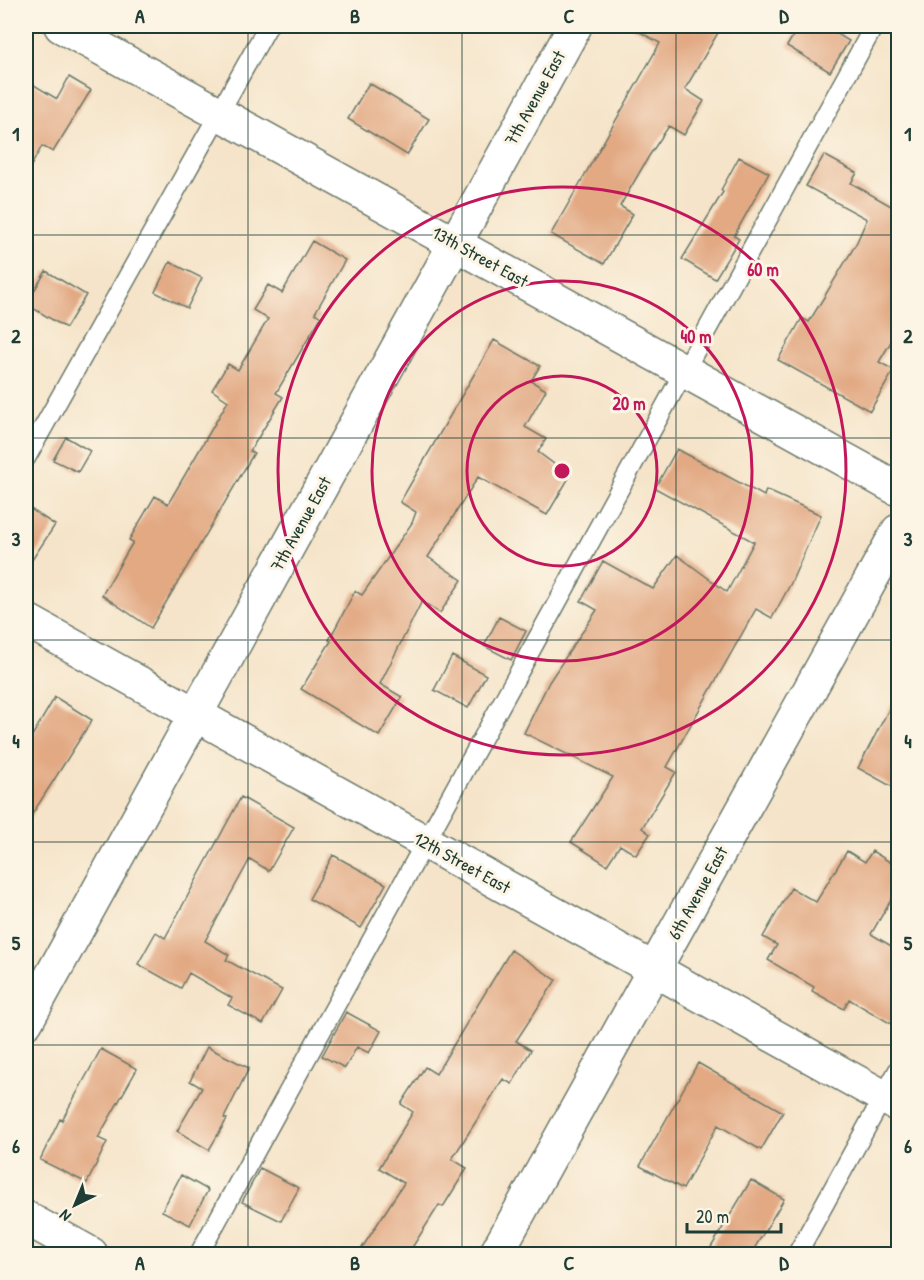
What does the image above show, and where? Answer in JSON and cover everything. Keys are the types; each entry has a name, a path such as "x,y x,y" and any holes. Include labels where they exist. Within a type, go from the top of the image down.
{"street":[{"name":"13th Street East","path":"61,26 898,489"},
{"name":"7th Avenue East","path":"26,1022 575,26"},
{"name":"6th Avenue East","path":"496,1254 898,531"},
{"name":"12th Street East","path":"26,620 655,969 894,1090"},
{"path":"26,1218 91,1254"}],"lane":[{"path":"26,458 268,26"},
{"path":"199,1254 874,26"},
{"path":"797,1254 894,1090"}],"building":[{"path":"629,26 722,26 685,89 704,101 684,135 669,126 649,156 620,206 633,214 604,264 551,234 660,43"},
{"path":"799,26 824,26 849,41 830,72 787,46"},
{"path":"69,77 91,90 53,152 42,146 26,175 26,80 57,99"},
{"path":"369,83 429,119 407,155 348,119"},
{"path":"824,155 857,173 851,183 898,210 898,330 879,362 894,370 870,411 778,360 802,318 809,322 856,244 867,219 806,186"},
{"path":"739,157 769,173 734,236 739,239 715,279 682,259 723,192 721,190"},
{"path":"312,241 345,260 315,313 321,317 276,393 283,397 250,451 254,453 151,628 102,595 133,542 129,540 155,496 168,504 228,401 212,390 228,364 238,370 268,319 253,310 268,285 282,293"},
{"path":"170,262 202,278 187,308 155,292"},
{"path":"46,271 86,295 66,328 26,304"},
{"path":"494,340 540,366 531,381 546,390 525,427 546,439 538,452 570,476 547,515 478,477 428,557 462,580 440,613 422,601 380,684 402,697 379,736 301,689 331,641 329,640 355,591 362,595 412,523 416,512 400,502"},
{"path":"66,437 90,451 78,472 53,460"},
{"path":"677,449 764,496 766,490 821,515 791,583 772,618 756,609 667,767 676,772 642,828 650,834 636,855 620,845 607,865 571,842 613,777 524,733 549,682 597,610 581,601 603,561 653,589 677,555 727,592 754,542 655,488"},
{"path":"26,506 55,525 26,569"},
{"path":"499,617 526,631 511,660 484,646"},
{"path":"452,656 486,675 468,708 434,690"},
{"path":"898,692 898,790 858,768"},
{"path":"55,697 92,720 26,824 26,746"},
{"path":"241,797 294,827 269,871 250,859 205,941 229,955 226,960 282,990 263,1024 228,1005 232,998 189,973 181,988 138,964 156,932 165,938"},
{"path":"847,851 865,862 872,851 898,867 898,888 871,934 898,950 898,1028 849,999 844,1009 812,991 814,987 768,960 777,945 763,937 791,888 816,902"},
{"path":"333,855 386,884 361,928 309,899"},
{"path":"511,950 556,980 516,1041 531,1050 512,1084 503,1079 452,1159 467,1168 443,1207 439,1205 408,1254 358,1254 404,1183 379,1168 413,1112 401,1104 425,1067 436,1074"},
{"path":"346,1012 381,1031 369,1053 357,1047 345,1068 322,1056"},
{"path":"207,1047 249,1068 224,1118 227,1119 209,1150 177,1131 202,1088 190,1081"},
{"path":"101,1049 137,1069 98,1138 107,1142 87,1183 40,1160 60,1119 62,1120"},
{"path":"698,1063 783,1112 761,1150 718,1125 683,1189 640,1166"},
{"path":"260,1168 299,1188 281,1221 242,1202"},
{"path":"181,1175 208,1190 190,1225 162,1211"},
{"path":"751,1180 784,1199 751,1254 707,1254"}]}
